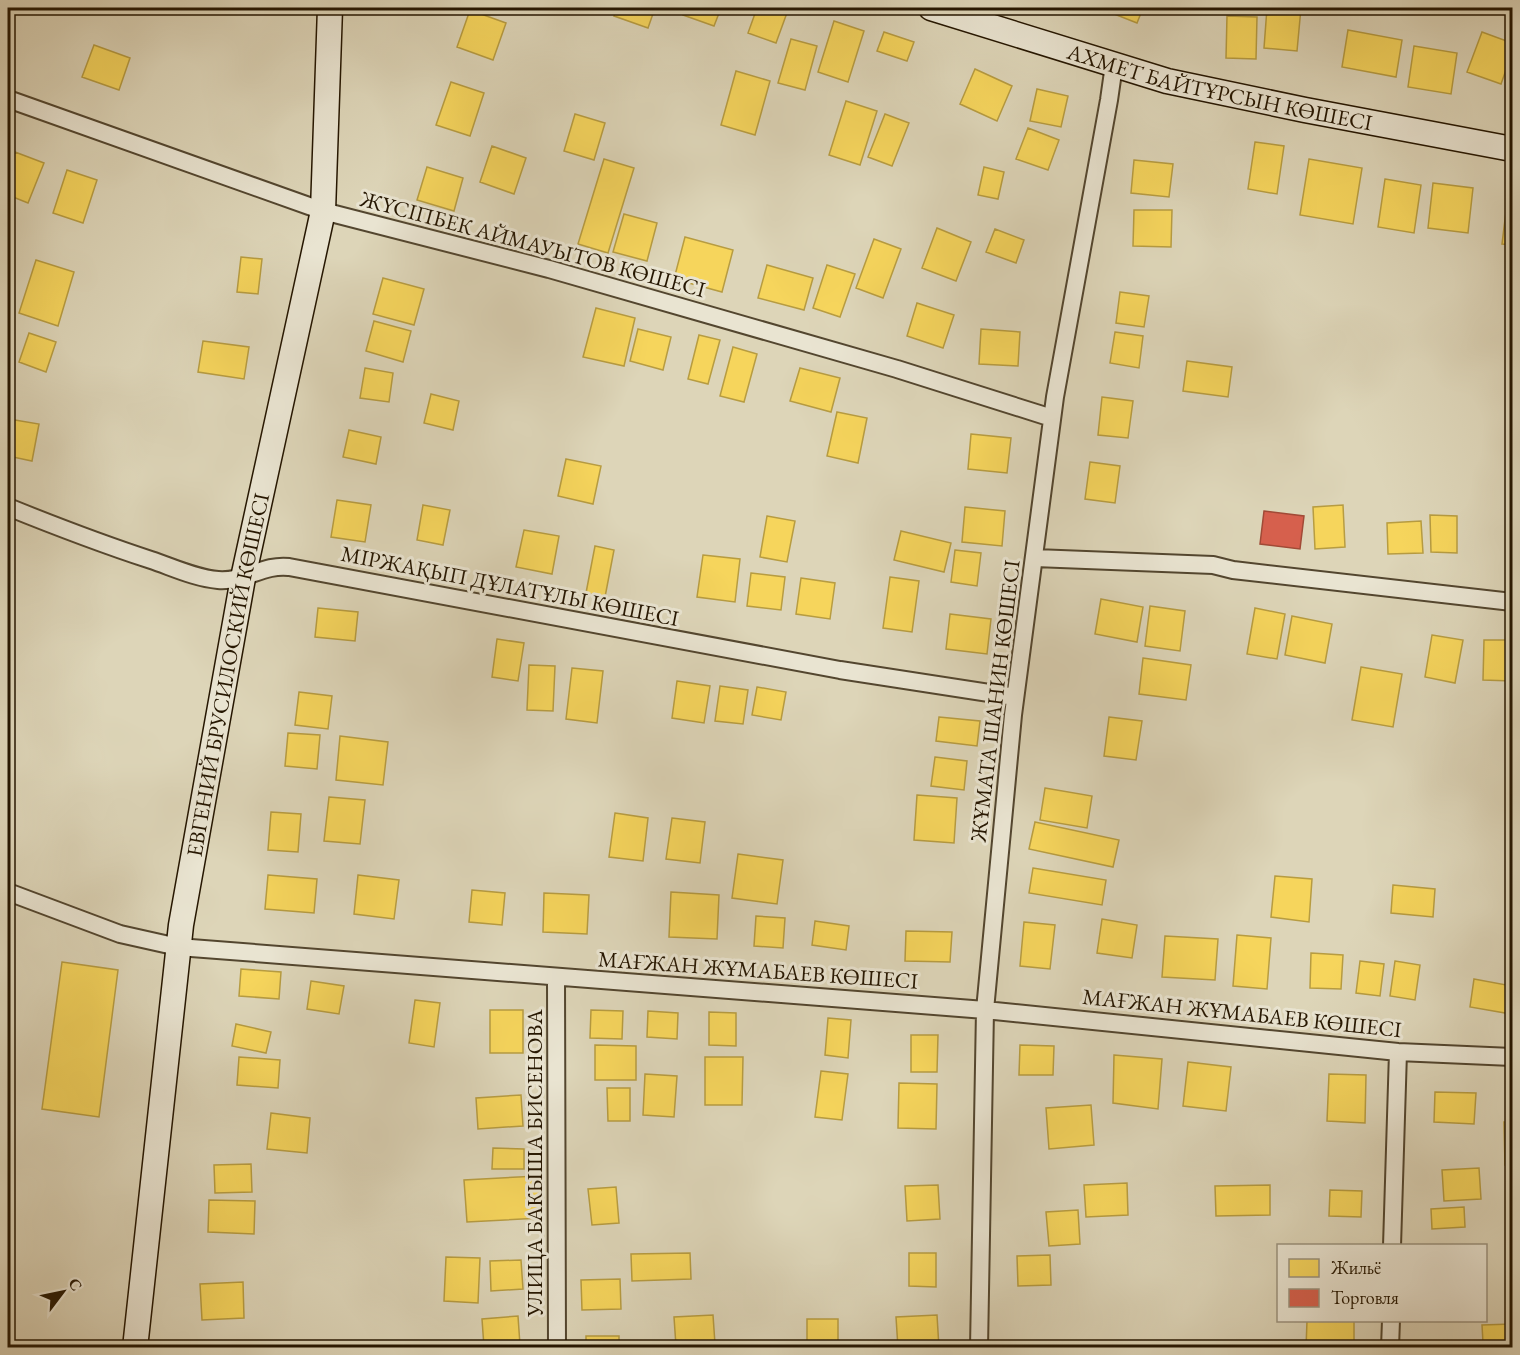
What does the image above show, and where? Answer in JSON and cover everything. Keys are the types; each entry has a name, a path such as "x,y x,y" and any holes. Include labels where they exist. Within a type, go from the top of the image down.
{"main road":[{"name":"ЕВГЕНИЙ БРУСИЛОСКИЙ КӨШЕСІ","path":"135,1347 178,947 243,578 323,210 330,8"},
{"name":"АХМЕТ БАЙТҰРСЫН КӨШЕСІ","path":"931,8 1167,81 1512,149"}],"street":[{"name":"ЖҰМАТА ШАНИН КӨШЕСІ","path":"980,1347 985,1010 1015,698 1052,418 1114,65"},
{"name":"ЖҮСІПБЕК АЙМАУЫТОВ КӨШЕСІ","path":"8,99 323,210 549,269 897,369 1052,418"},
{"name":"МІРЖАҚЫП ДҰЛАТҰЛЫ КӨШЕСІ","path":"8,507 80,536 203,578 225,580 243,578 271,567 289,567 840,670 1015,698"},
{"path":"1035,558 1213,565 1233,570 1512,602"},
{"name":"МАҒЖАН ЖҰМАБАЕВ КӨШЕСІ","path":"8,892 120,934 178,947 985,1010 1398,1052 1512,1057"},
{"name":"УЛИЦА БАКЫША БИСЕНОВА","path":"556,978 557,1347"},
{"path":"1392,1244 1398,1052"},
{"path":"1390,1347 1391,1322"}],"building: Жильё":[{"path":"118,8 134,8 133,12"},
{"path":"618,8 655,8 648,28 614,16"},
{"path":"686,8 721,8 714,26 683,15"},
{"path":"757,8 788,10 776,43 748,33"},
{"path":"1099,8 1143,8 1137,23"},
{"path":"1267,8 1301,8 1297,51 1264,48"},
{"path":"470,10 506,23 493,60 457,47"},
{"path":"1227,16 1257,17 1256,59 1226,58"},
{"path":"834,21 864,31 848,82 818,72"},
{"path":"1348,30 1402,40 1396,77 1342,67"},
{"path":"884,32 914,42 907,61 877,51"},
{"path":"1482,32 1512,43 1512,53 1501,84 1467,72"},
{"path":"791,39 817,46 805,90 778,83"},
{"path":"94,45 130,58 119,90 82,77"},
{"path":"1414,46 1457,53 1451,94 1408,87"},
{"path":"975,69 1012,86 997,121 960,104"},
{"path":"736,71 770,81 755,135 721,125"},
{"path":"451,82 484,93 470,136 436,125"},
{"path":"1037,89 1068,96 1061,127 1030,121"},
{"path":"846,101 877,111 860,165 829,155"},
{"path":"575,114 605,123 594,160 564,151"},
{"path":"885,114 909,123 892,166 868,157"},
{"path":"1028,128 1059,140 1048,170 1016,159"},
{"path":"1255,142 1284,146 1277,194 1248,189"},
{"path":"492,146 526,158 514,194 480,182"},
{"path":"15,152 44,163 28,203 8,195 8,171"},
{"path":"604,159 634,168 608,253 578,244"},
{"path":"1309,159 1362,168 1353,224 1300,215"},
{"path":"1134,160 1173,164 1169,197 1131,193"},
{"path":"427,167 463,178 454,211 417,200"},
{"path":"984,167 1004,172 998,199 978,195"},
{"path":"67,170 97,180 83,223 53,213"},
{"path":"1385,179 1421,185 1414,233 1378,227"},
{"path":"1433,183 1473,188 1468,233 1428,228"},
{"path":"1508,195 1512,195 1512,245 1502,244"},
{"path":"1134,210 1172,210 1171,247 1133,246"},
{"path":"624,214 657,223 647,261 613,252"},
{"path":"937,228 971,242 956,281 922,268"},
{"path":"995,229 1024,240 1016,263 986,252"},
{"path":"685,237 733,250 722,292 674,279"},
{"path":"874,239 901,249 883,298 856,288"},
{"path":"241,257 262,259 258,294 237,292"},
{"path":"36,260 74,272 58,326 19,313"},
{"path":"767,265 813,278 804,310 758,298"},
{"path":"827,265 855,274 840,317 813,308"},
{"path":"383,278 424,289 414,325 373,314"},
{"path":"1120,292 1149,296 1144,327 1116,323"},
{"path":"917,303 954,315 943,348 907,336"},
{"path":"596,308 635,318 624,366 583,357"},
{"path":"374,321 411,331 403,362 366,351"},
{"path":"638,329 671,337 663,370 630,361"},
{"path":"981,329 1020,332 1018,366 979,364"},
{"path":"1115,332 1143,336 1139,368 1110,363"},
{"path":"29,333 56,342 46,372 19,362"},
{"path":"699,335 720,340 708,384 688,379"},
{"path":"203,341 249,347 244,379 198,372"},
{"path":"733,347 757,354 744,402 720,396"},
{"path":"1187,361 1232,367 1228,397 1183,391"},
{"path":"365,368 393,373 389,402 360,398"},
{"path":"800,368 840,378 831,412 790,401"},
{"path":"431,394 459,401 453,430 424,423"},
{"path":"1102,397 1133,401 1128,438 1098,435"},
{"path":"837,412 867,418 858,463 827,456"},
{"path":"9,419 39,424 32,461 8,456"},
{"path":"349,430 381,437 376,464 343,457"},
{"path":"971,434 1011,438 1007,473 968,469"},
{"path":"566,459 601,466 593,504 558,496"},
{"path":"1090,462 1120,466 1115,503 1085,499"},
{"path":"337,500 371,505 365,542 331,537"},
{"path":"423,505 450,510 443,545 417,540"},
{"path":"1343,505 1345,547 1315,549 1313,507"},
{"path":"965,507 1005,511 1002,546 962,542"},
{"path":"1430,515 1457,516 1457,553 1431,552"},
{"path":"767,516 795,521 787,562 760,557"},
{"path":"1421,521 1423,553 1388,554 1387,523"},
{"path":"524,530 559,536 552,574 516,567"},
{"path":"901,531 951,543 944,572 894,560"},
{"path":"595,546 614,550 605,597 586,593"},
{"path":"955,550 981,553 977,586 951,582"},
{"path":"703,555 740,559 735,602 697,597"},
{"path":"751,573 785,577 781,610 747,606"},
{"path":"890,577 919,581 912,632 883,628"},
{"path":"801,578 835,583 830,619 796,614"},
{"path":"1101,599 1143,607 1137,642 1095,634"},
{"path":"1150,606 1185,611 1180,651 1145,646"},
{"path":"318,608 358,612 355,641 315,637"},
{"path":"1255,608 1285,614 1277,659 1247,654"},
{"path":"950,614 991,619 987,654 946,649"},
{"path":"1292,616 1332,624 1325,663 1285,655"},
{"path":"1432,635 1463,640 1455,683 1425,677"},
{"path":"497,639 524,643 518,681 492,677"},
{"path":"1484,640 1512,640 1512,681 1483,680"},
{"path":"1143,658 1191,665 1186,700 1139,694"},
{"path":"529,665 555,666 553,711 527,710"},
{"path":"1361,667 1402,674 1393,727 1352,720"},
{"path":"572,668 603,671 597,723 566,719"},
{"path":"677,681 710,686 704,723 672,718"},
{"path":"720,686 748,690 743,724 715,721"},
{"path":"757,687 786,692 781,720 752,715"},
{"path":"299,692 332,696 328,729 295,725"},
{"path":"939,717 980,721 977,746 936,741"},
{"path":"1109,717 1142,721 1136,760 1104,756"},
{"path":"288,733 320,735 317,769 285,766"},
{"path":"340,736 388,742 383,785 336,780"},
{"path":"935,757 967,761 964,790 931,786"},
{"path":"1045,788 1092,796 1087,828 1040,820"},
{"path":"917,795 957,798 954,843 914,840"},
{"path":"329,797 365,800 360,844 324,841"},
{"path":"271,812 301,814 298,852 268,850"},
{"path":"615,813 648,818 643,861 609,857"},
{"path":"672,818 705,822 700,863 666,859"},
{"path":"1035,822 1119,840 1113,867 1029,849"},
{"path":"738,854 783,860 777,904 732,898"},
{"path":"1033,868 1106,880 1102,905 1029,893"},
{"path":"268,875 317,879 314,913 265,909"},
{"path":"358,875 399,880 394,919 354,914"},
{"path":"1275,876 1312,879 1309,922 1271,917"},
{"path":"1393,885 1435,889 1433,917 1391,913"},
{"path":"472,890 505,893 502,925 469,922"},
{"path":"671,892 719,895 717,939 669,937"},
{"path":"544,893 589,895 587,934 543,932"},
{"path":"756,916 785,918 783,948 754,946"},
{"path":"1102,919 1137,925 1132,958 1097,953"},
{"path":"815,921 849,926 846,950 812,945"},
{"path":"1024,922 1055,925 1050,969 1020,966"},
{"path":"906,931 952,932 950,962 905,961"},
{"path":"1237,935 1271,938 1267,989 1233,986"},
{"path":"1165,936 1218,939 1215,980 1162,977"},
{"path":"1311,953 1343,955 1341,989 1310,988"},
{"path":"1360,961 1384,964 1380,996 1356,993"},
{"path":"1395,961 1420,965 1415,1000 1390,996"},
{"path":"62,962 118,970 99,1117 42,1109"},
{"path":"241,969 281,972 279,999 239,996"},
{"path":"1474,979 1512,986 1511,1014 1470,1007"},
{"path":"311,981 344,986 339,1014 307,1009"},
{"path":"415,1000 440,1003 434,1047 409,1043"},
{"path":"490,1010 523,1010 523,1053 490,1053"},
{"path":"591,1010 623,1011 622,1039 590,1038"},
{"path":"648,1011 678,1013 677,1039 647,1037"},
{"path":"709,1012 736,1013 736,1046 709,1045"},
{"path":"828,1018 851,1020 848,1058 825,1055"},
{"path":"236,1024 271,1032 266,1053 232,1046"},
{"path":"911,1035 938,1035 937,1072 911,1072"},
{"path":"595,1045 636,1046 636,1080 595,1080"},
{"path":"1020,1045 1054,1046 1053,1075 1019,1075"},
{"path":"1114,1055 1162,1059 1158,1109 1113,1103"},
{"path":"239,1057 280,1060 278,1088 237,1085"},
{"path":"705,1057 743,1057 742,1105 705,1105"},
{"path":"1188,1062 1231,1067 1226,1111 1183,1106"},
{"path":"821,1071 848,1074 842,1120 815,1117"},
{"path":"645,1074 677,1076 674,1117 643,1115"},
{"path":"1329,1074 1366,1075 1365,1123 1327,1121"},
{"path":"899,1083 937,1084 936,1129 898,1128"},
{"path":"607,1088 630,1088 630,1121 608,1121"},
{"path":"1435,1092 1476,1093 1474,1124 1434,1122"},
{"path":"521,1095 523,1126 478,1129 476,1098"},
{"path":"1091,1105 1094,1145 1049,1149 1046,1108"},
{"path":"271,1113 310,1118 307,1153 267,1149"},
{"path":"1504,1122 1512,1122 1512,1165 1505,1165"},
{"path":"493,1148 524,1149 524,1169 492,1169"},
{"path":"251,1164 252,1192 215,1193 214,1165"},
{"path":"1479,1168 1481,1199 1444,1201 1442,1170"},
{"path":"538,1176 540,1218 467,1222 464,1180"},
{"path":"1127,1183 1128,1215 1086,1217 1084,1185"},
{"path":"938,1185 940,1219 907,1221 905,1186"},
{"path":"1270,1185 1270,1215 1216,1216 1215,1186"},
{"path":"616,1187 619,1223 592,1225 588,1189"},
{"path":"1330,1190 1362,1191 1361,1217 1329,1216"},
{"path":"209,1200 255,1201 254,1234 208,1232"},
{"path":"1464,1207 1465,1227 1432,1229 1431,1209"},
{"path":"1078,1210 1080,1244 1049,1246 1046,1212"},
{"path":"690,1253 691,1279 632,1281 631,1254"},
{"path":"909,1253 936,1253 936,1287 909,1286"},
{"path":"1050,1255 1051,1285 1018,1286 1017,1256"},
{"path":"446,1257 480,1258 478,1303 444,1301"},
{"path":"521,1260 523,1289 491,1291 490,1261"},
{"path":"620,1279 621,1309 582,1310 581,1280"},
{"path":"243,1282 244,1318 202,1320 200,1284"},
{"path":"713,1315 715,1344 676,1346 674,1317"},
{"path":"937,1315 939,1348 898,1348 896,1317"},
{"path":"518,1316 520,1345 484,1347 482,1319"},
{"path":"807,1319 838,1319 838,1348 807,1348"},
{"path":"1307,1322 1354,1322 1354,1348 1306,1348"},
{"path":"1512,1324 1512,1342 1483,1343 1482,1325"},
{"path":"586,1336 619,1336 619,1348 586,1348"},
{"path":"202,1341 237,1342 237,1348 201,1348"}],"building: Торговля":[{"path":"1264,511 1304,516 1300,549 1260,544"}]}
